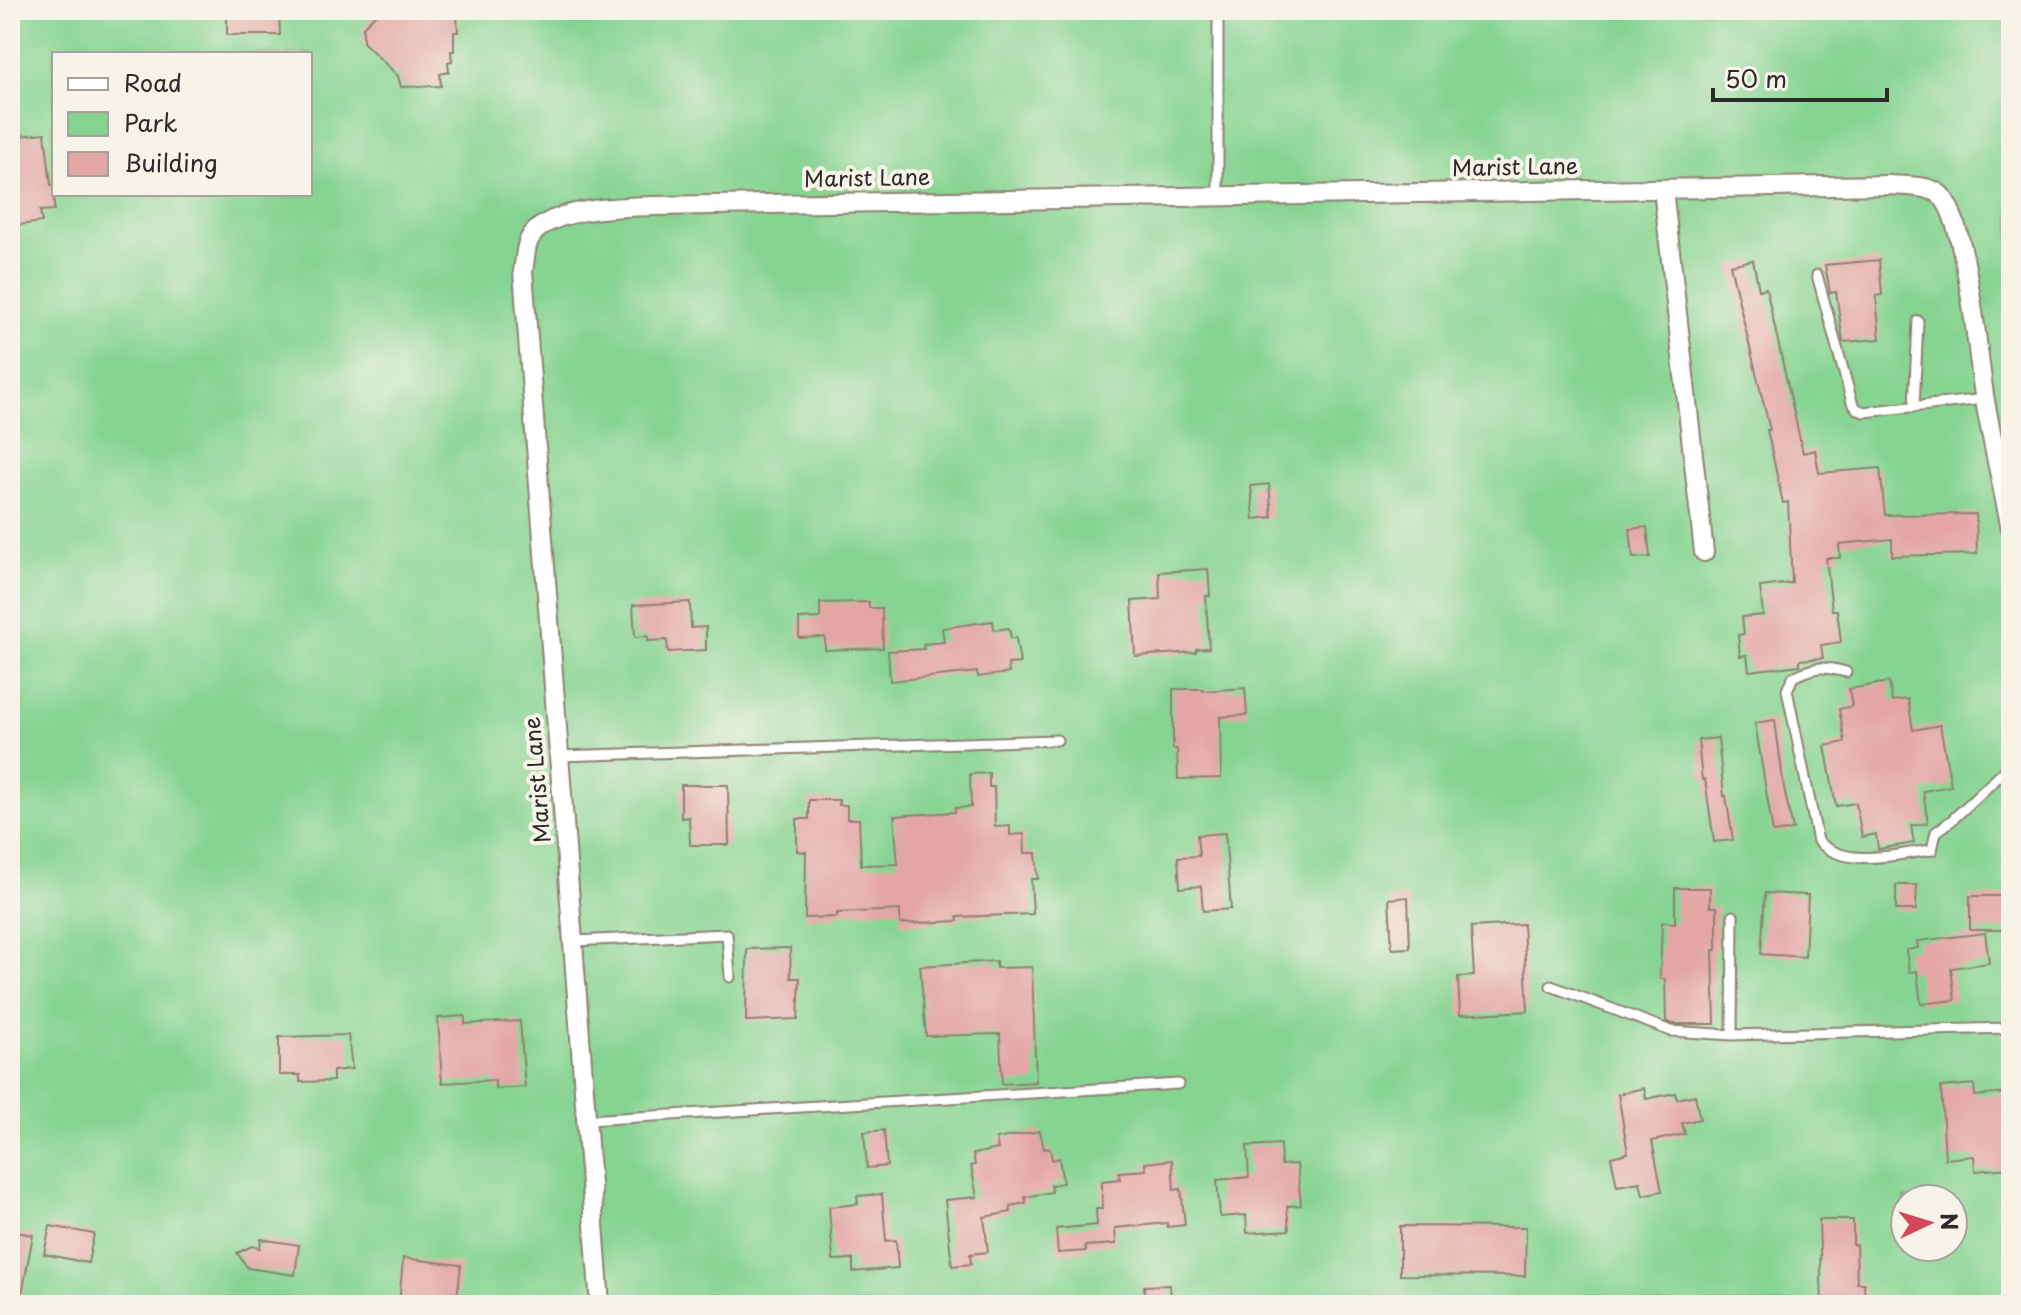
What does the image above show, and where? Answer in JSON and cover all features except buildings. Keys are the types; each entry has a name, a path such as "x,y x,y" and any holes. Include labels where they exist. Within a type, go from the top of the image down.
{"street":[{"name":"Marist Lane","path":"600,1305 523,271 529,240 542,224 590,208 1889,185 1923,189 1938,193 1948,206 1963,254 1985,399 2011,528"},
{"path":"1663,189 1704,552"}],"lane":[{"path":"1218,10 1218,196"},
{"path":"1817,275 1852,402 1857,409 1864,412 1985,399"},
{"path":"1914,407 1918,321"},
{"path":"1846,672 1821,666 1807,670 1793,677 1787,690 1818,841 1828,851 1855,858 1932,850 1936,832 2011,765"},
{"path":"559,756 1057,740"},
{"path":"1732,1035 1733,916"},
{"path":"574,941 727,934 730,977"},
{"path":"1551,986 1671,1031 1732,1035 2011,1028"},
{"path":"588,1120 1178,1084"}],"green space":[{"path":"10,10 2011,10 2011,1305 10,1305"}]}
